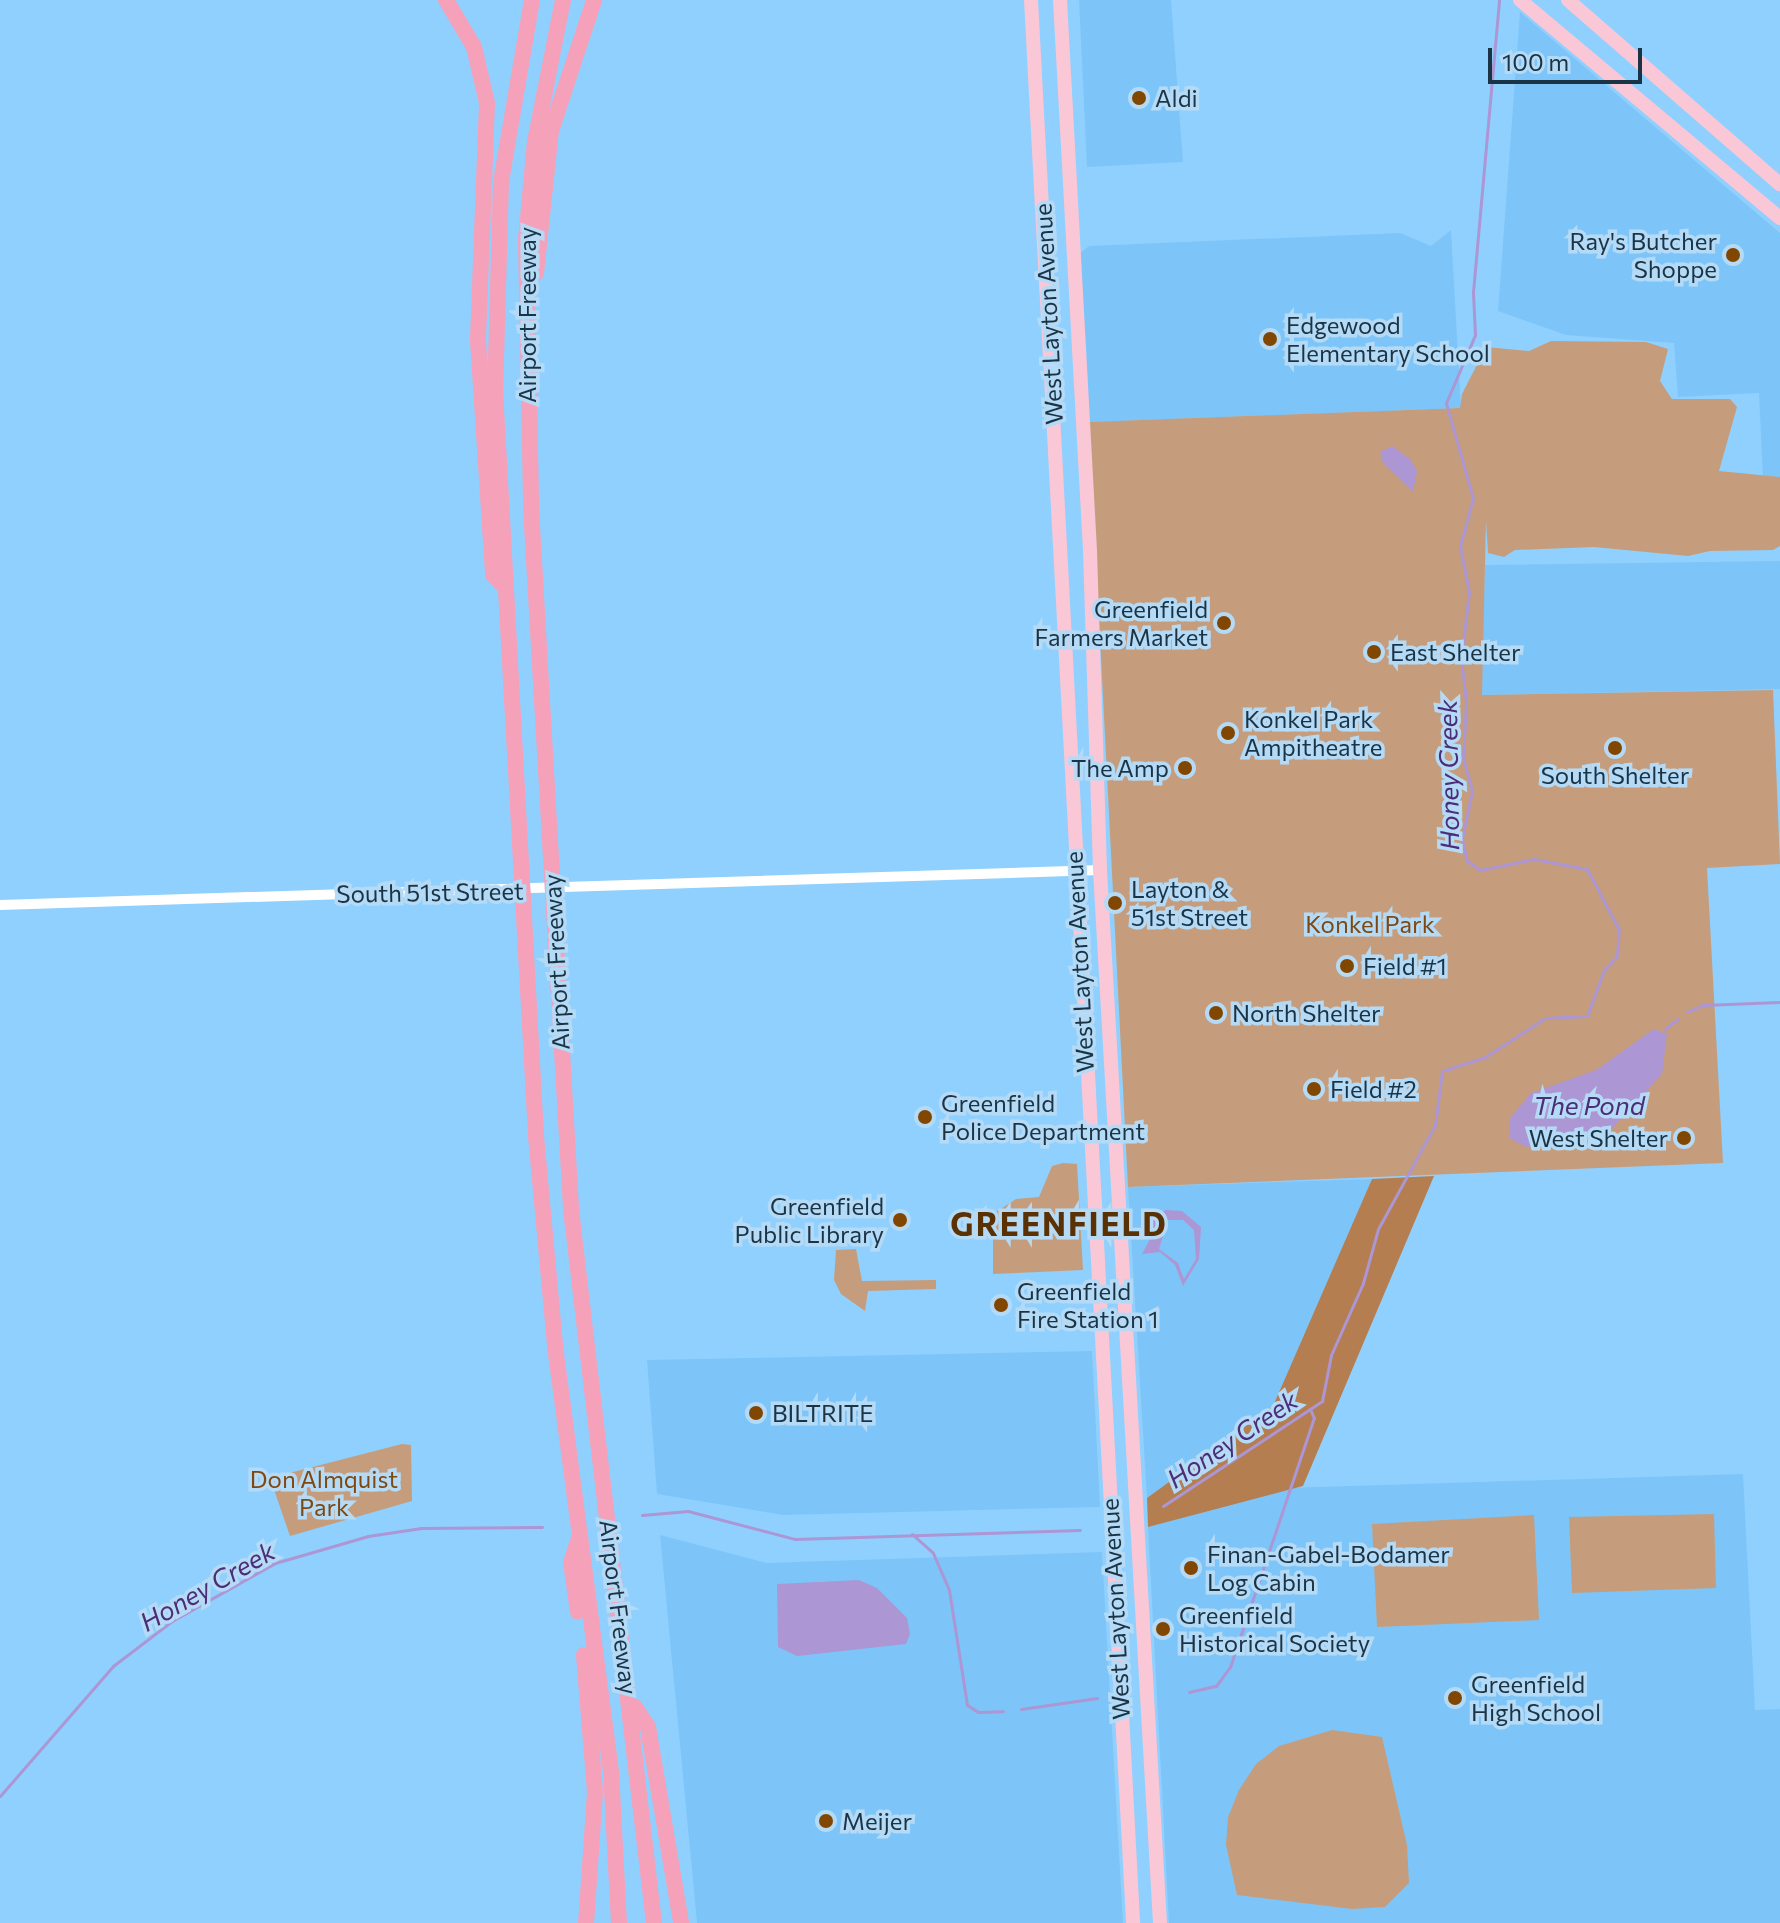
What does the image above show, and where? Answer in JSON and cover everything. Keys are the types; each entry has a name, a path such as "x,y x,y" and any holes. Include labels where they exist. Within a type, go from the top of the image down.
{"highway":[{"path":"446,0 474,47 487,103 478,341 493,575 506,588"},
{"name":"Airport Freeway","path":"532,0 509,124 496,240 495,390 544,1233 579,1535 611,1771 619,1923"},
{"name":"Airport Freeway","path":"563,0 534,155 524,345 553,921 583,1330 631,1702 654,1923"},
{"path":"524,345 534,315 539,219 551,131 594,0"},
{"path":"579,1535 571,1562 595,1764 586,1923"},
{"path":"631,1702 648,1727 681,1923"}],"main road":[{"name":"West Layton Avenue","path":"1031,0 1074,871 1133,1923"},
{"name":"West Layton Avenue","path":"1060,0 1090,551 1100,870 1160,1923"},
{"path":"1520,0 1780,218"},
{"path":"1568,0 1780,184"}],"street":[{"name":"South 51st Street","path":"0,905 1100,870"}],"shaded area":[{"path":"1079,0 1171,0 1183,162 1087,167"},
{"path":"1520,12 1780,233 1780,477 1763,478 1759,393 1678,397 1674,343 1566,335 1498,311"},
{"name":"Edgewood Elementary School","path":"1451,230 1461,408 1089,422 1078,255 1089,246 1400,233 1431,246"},
{"path":"1780,561 1780,689 1481,695 1485,565"},
{"path":"1434,1176 1303,1486 1148,1527 1147,1498 1273,1406 1372,1179"},
{"path":"1372,1179 1273,1406 1147,1498 1128,1187"},
{"path":"1092,1351 1100,1507 783,1515 657,1494 647,1360"},
{"name":"Greenfield High School","path":"1743,1474 1755,1710 1780,1709 1780,1923 1169,1923 1148,1527 1284,1488"},
{"path":"660,1535 767,1563 1102,1552 1123,1923 697,1923"}],"green space":[{"name":"Konkel Park","path":"1551,341 1646,342 1668,349 1660,381 1672,399 1730,399 1737,407 1719,471 1780,477 1780,546 1773,550 1710,551 1688,556 1594,547 1515,550 1504,557 1488,553 1486,521 1482,695 1773,690 1780,864 1707,868 1723,1163 1128,1187 1089,422 1460,408 1462,394 1486,347 1529,351"},
{"path":"1077,1164 1083,1270 993,1274 993,1214 1016,1199 1039,1197 1052,1166"},
{"path":"856,1249 862,1281 936,1280 936,1289 868,1291 865,1311 841,1294 834,1280 836,1250"},
{"name":"Don Almquist Park","path":"402,1444 411,1445 412,1501 290,1536 270,1478"},
{"path":"1714,1514 1716,1588 1572,1593 1569,1517"},
{"path":"1534,1515 1539,1620 1377,1627 1372,1524"},
{"path":"1332,1730 1382,1737 1407,1845 1409,1883 1385,1907 1352,1909 1237,1895 1226,1845 1228,1817 1239,1790 1256,1764 1279,1746"}],"water":[{"path":"1392,446 1410,459 1417,471 1413,492 1383,463 1380,452"},
{"name":"The Pond","path":"1654,1029 1667,1034 1662,1074 1610,1131 1526,1147 1509,1138 1510,1118 1531,1093 1596,1070"},
{"path":"1166,1210 1182,1211 1201,1227 1199,1259 1183,1286 1175,1265 1160,1252 1142,1254 1153,1233 1150,1220","holes":["1168,1220 1183,1220 1194,1230 1196,1259 1184,1279 1178,1263 1159,1249"]},
{"path":"859,1580 877,1588 907,1618 910,1634 906,1644 797,1656 778,1647 777,1584"}],"waterway":[{"name":"Honey Creek","path":"1163,1506 1322,1401 1331,1355 1363,1283 1378,1229 1435,1125 1442,1071 1485,1057 1545,1018 1587,1016 1604,970 1617,956 1619,930 1587,869 1534,859 1480,870 1467,861 1462,839 1472,791 1463,758 1466,702 1461,658 1469,592 1460,546 1473,498 1446,403 1475,335 1473,292 1499,0"},
{"path":"1687,1012 1703,1005 1780,1002"},
{"path":"1665,1029 1678,1019"},
{"path":"1189,1692 1216,1686 1230,1667 1314,1418 1310,1409"},
{"name":"Honey Creek","path":"642,1515 688,1511 795,1539 1080,1530"},
{"name":"Honey Creek","path":"0,1796 113,1666 172,1621 275,1563 368,1536 421,1528 542,1527"},
{"path":"912,1534 933,1553 949,1590 967,1705 978,1712 1003,1711"},
{"path":"1021,1709 1097,1698"}],"place":[{"name":"Aldi","path":"1139,98"},
{"name":"Ray's Butcher Shoppe","path":"1733,255"},
{"name":"Edgewood Elementary School","path":"1270,339"},
{"name":"Greenfield Farmers Market","path":"1224,623"},
{"name":"East Shelter","path":"1374,652"},
{"name":"Konkel Park Ampitheatre","path":"1228,733"},
{"name":"South Shelter","path":"1615,748"},
{"name":"The Amp","path":"1185,768"},
{"name":"Layton & 51st Street","path":"1115,903"},
{"name":"Field #1","path":"1347,966"},
{"name":"North Shelter","path":"1216,1013"},
{"name":"Field #2","path":"1314,1089"},
{"name":"Greenfield Police Department","path":"925,1117"},
{"name":"West Shelter","path":"1684,1138"},
{"name":"Greenfield Public Library","path":"900,1220"},
{"name":"Greenfield Fire Station 1","path":"1001,1305"},
{"name":"BILTRITE","path":"756,1413"},
{"name":"Finan-Gabel-Bodamer Log Cabin","path":"1191,1568"},
{"name":"Greenfield Historical Society","path":"1163,1629"},
{"name":"Greenfield High School","path":"1455,1698"},
{"name":"Meijer","path":"826,1821"}],"district":[{"name":"GREENFIELD","path":"1059,1223"}]}
